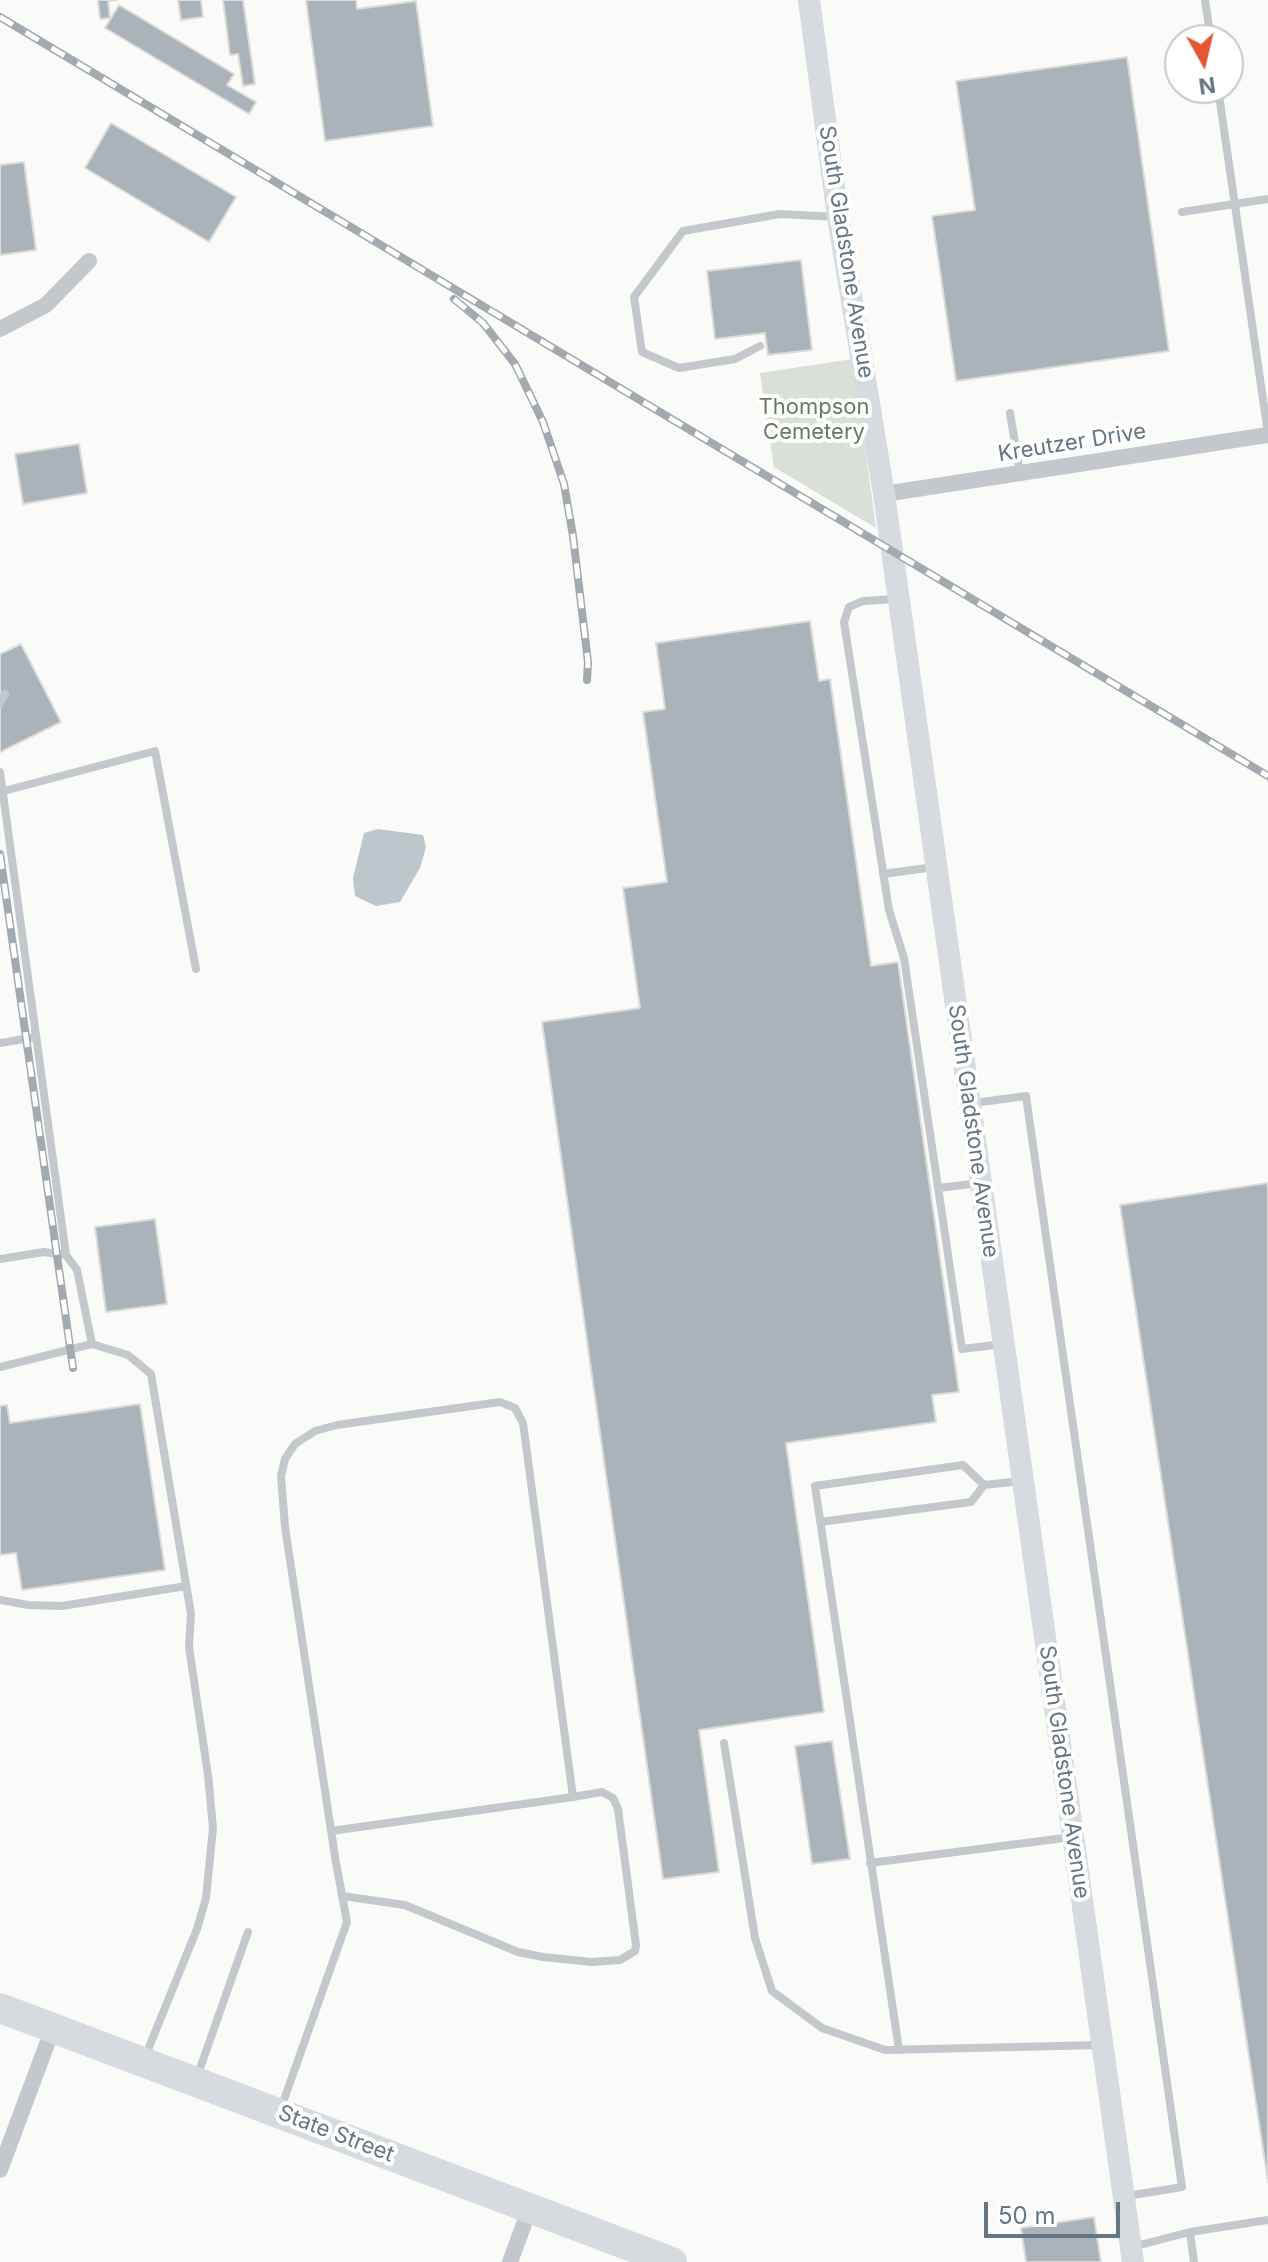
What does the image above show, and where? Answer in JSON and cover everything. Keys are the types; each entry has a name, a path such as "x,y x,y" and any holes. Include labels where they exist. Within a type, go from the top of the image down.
{"highway":[{"name":"State Street","path":"0,2008 672,2262"}],"street":[{"name":"South Gladstone Avenue","path":"809,0 838,217 884,494 1132,2255"},
{"path":"0,329 46,305 89,261"},
{"name":"Kreutzer Drive","path":"884,494 1268,435"},
{"path":"0,2170 53,2028"},
{"path":"510,2262 530,2208"}],"lane":[{"path":"1205,0 1209,24"},
{"path":"1220,104 1268,435"},
{"path":"1182,212 1268,199"},
{"path":"760,346 735,359 679,368 642,352 634,297 683,231 780,214 838,217"},
{"path":"1010,413 1020,473"},
{"path":"897,599 863,601 849,607 844,622 889,910 904,958 962,1349 1003,1344"},
{"path":"2,790 155,751 196,969"},
{"path":"0,772 66,1255 77,1270 92,1344"},
{"path":"883,874 935,867"},
{"path":"0,1043 36,1037"},
{"path":"969,1104 1026,1096 1182,2187 1124,2196"},
{"path":"938,1188 980,1183"},
{"path":"0,1259 44,1252 66,1255"},
{"path":"0,1367 92,1344 128,1355 151,1374 191,1614 189,1647 213,1828 206,1898 197,1929 143,2061"},
{"path":"280,2112 347,1922 285,1527 281,1476 285,1459 295,1444 315,1431 367,1421 500,1402 515,1408 523,1423 573,1797"},
{"path":"899,2050 815,1486 963,1465 984,1485"},
{"path":"820,1522 971,1502 984,1485 1022,1480"},
{"path":"0,1600 62,1606 186,1586"},
{"path":"724,1743 755,1938 772,1991 822,2028 885,2050 1102,2045"},
{"path":"331,1831 602,1792 613,1798 618,1809 636,1945 628,1956 620,1960 592,1962 543,1957 518,1952 405,1905 342,1896"},
{"path":"870,1863 1073,1837"},
{"path":"195,2081 248,1932"},
{"path":"1132,2255 1190,2232 1268,2220"},
{"path":"1190,2232 1194,2262"}],"green space":[{"name":"Thompson Cemetery","path":"853,359 876,528 774,467 760,373"}],"shaded area":[{"path":"378,829 423,835 426,847 420,868 400,902 376,906 355,896 353,878 364,833"}],"building":[{"path":"98,0 117,0 108,1 110,18 100,19"},
{"path":"178,0 201,0 203,17 181,20"},
{"path":"223,0 243,0 255,84 243,86 238,54 230,55"},
{"path":"306,0 356,0 357,9 416,1 433,126 325,141"},
{"path":"119,5 234,74 227,85 256,102 249,114 105,28"},
{"path":"1127,57 1169,351 956,381 932,216 975,210 956,81"},
{"path":"111,123 236,197 209,242 85,168"},
{"path":"24,162 36,250 0,255 0,165"},
{"path":"801,260 812,350 768,355 765,333 715,339 707,271"},
{"path":"79,444 87,493 23,504 15,454"},
{"path":"810,621 819,681 830,679 871,966 898,962 959,1392 932,1395 936,1422 786,1443 824,1712 699,1730 719,1872 663,1879 542,1022 640,1008 623,888 667,882 643,712 665,709 656,643"},
{"path":"21,644 61,722 0,752 0,654"},
{"path":"1268,1183 1268,2182 1120,1205"},
{"path":"155,1219 167,1304 106,1312 95,1227"},
{"path":"140,1404 165,1570 22,1590 16,1553 0,1555 0,1406 7,1405 10,1423"},
{"path":"832,1741 850,1859 812,1864 795,1746"},
{"path":"1094,2217 1101,2262 1026,2262 1021,2228"}],"railway":[{"path":"0,17 1268,776"},
{"path":"454,299 483,323 515,364 543,422 564,484 573,536 588,662 587,680"},
{"path":"0,854 73,1368"}]}
